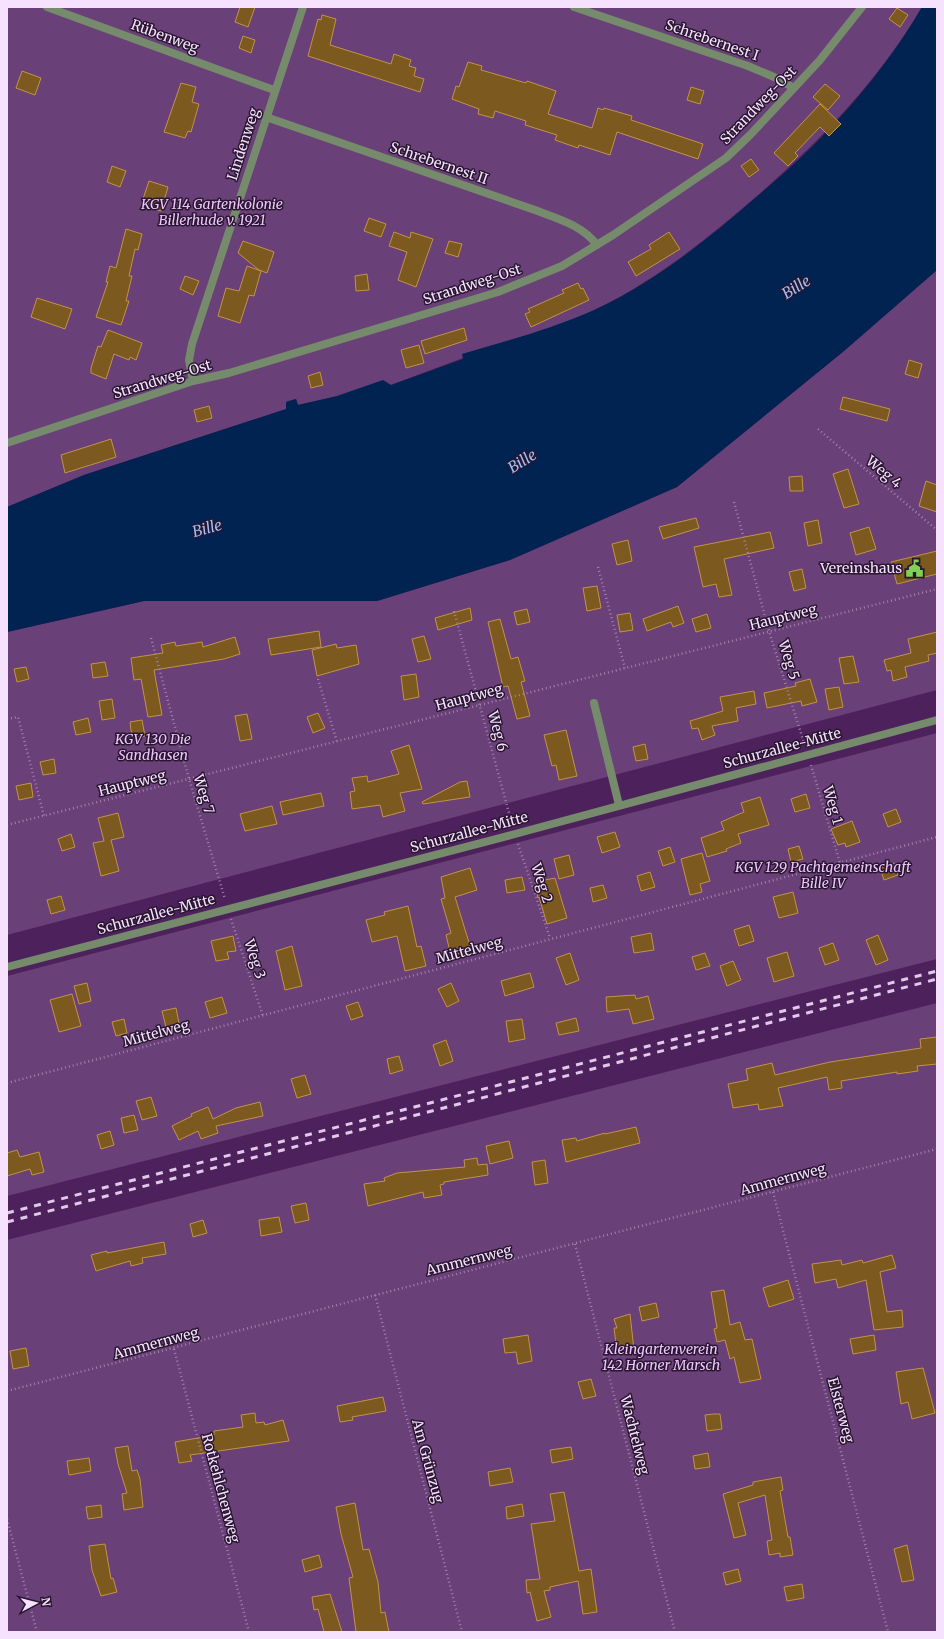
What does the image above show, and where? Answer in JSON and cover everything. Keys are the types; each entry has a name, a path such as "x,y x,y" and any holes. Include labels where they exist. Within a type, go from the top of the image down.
{"street":[{"name":"Rübenweg","path":"47,7 274,90"},
{"name":"Lindenweg","path":"193,381 189,360 192,344 302,7"},
{"name":"Schrebernest I","path":"574,7 748,66 774,77 794,88"},
{"name":"Strandweg-Ost","path":"7,442 193,381 229,373 498,292 562,266 597,245 726,158 750,135 820,60 862,7"},
{"name":"Schrebernest II","path":"266,117 541,212 575,226 590,235 597,245"},
{"path":"594,703 619,805"},
{"name":"Schurzallee-Mitte","path":"7,967 515,834 937,720"}],"path":[{"name":"Weg 4","path":"818,429 937,530"},
{"name":"Weg 5","path":"734,502 770,630 808,754"},
{"path":"598,567 625,668"},
{"name":"Hauptweg","path":"7,825 337,742 770,630 937,589"},
{"name":"Weg 6","path":"454,611 481,704 515,834"},
{"name":"Weg 7","path":"151,638 189,779 228,909"},
{"path":"318,679 337,742"},
{"path":"7,720 18,717 44,816"},
{"name":"Weg 1","path":"808,754 840,863"},
{"name":"Weg 2","path":"515,834 550,938"},
{"name":"Mittelweg","path":"7,1083 263,1016 550,938 937,837"},
{"name":"Weg 3","path":"228,909 263,1016"},
{"name":"Ammernweg","path":"7,1391 174,1349 375,1295 937,1149"},
{"name":"Elsterweg","path":"773,1192 888,1632"},
{"name":"Wachtelweg","path":"575,1244 675,1632"},
{"name":"Am Grünzug","path":"375,1295 462,1632"},
{"name":"Rotkehlchenweg","path":"174,1349 249,1632"},
{"path":"7,1519 37,1632"}],"green space":[{"name":"KGV 114 Gartenkolonie Billerhude v. 1921","path":"7,7 922,7 905,34 868,84 848,108 804,153 719,228 680,258 639,286 580,317 530,335 463,354 463,358 391,385 298,405 296,399 286,402 287,409 84,475 7,507"},
{"name":"KGV 130 Die Sandhasen","path":"937,270 937,690 7,935 7,632 144,601 377,601 510,560 677,487 844,351"},
{"name":"KGV 129 Pachtgemeinschaft Bille IV","path":"937,733 937,959 7,1196 7,976"},
{"name":"Kleingartenverein 142 Horner Marsch","path":"937,1003 937,1632 7,1632 7,1240"}],"water":[{"name":"Bille","path":"922,7 937,7 937,270 844,351 677,487 510,560 377,601 144,601 7,632 7,507 84,475 286,409 286,402 296,399 298,405 337,396 383,380 391,385 463,359 462,354 562,323 616,299 658,274 717,231 806,153 843,114 872,80 911,26"}],"building":[{"path":"240,7 255,7 248,27 235,22"},
{"path":"897,8 908,15 900,27 889,19"},
{"path":"322,15 336,19 330,45 391,64 394,54 411,60 409,66 416,68 414,76 424,79 420,92 308,56 318,19 321,20"},
{"path":"243,36 255,40 251,53 239,48"},
{"path":"468,62 482,66 481,70 526,83 527,81 556,91 548,114 592,128 598,108 603,110 604,108 632,116 631,120 703,144 698,159 617,132 610,155 579,145 578,148 555,140 557,135 525,125 526,121 495,111 493,118 478,114 479,109 452,99 456,86 459,87"},
{"path":"22,71 41,78 35,95 16,88"},
{"path":"181,83 196,87 192,102 199,104 191,132 188,131 185,138 164,132"},
{"path":"825,84 840,96 828,110 813,97"},
{"path":"691,87 704,91 700,104 687,100"},
{"path":"820,104 841,124 829,136 820,127 795,153 798,156 788,166 774,153"},
{"path":"751,159 759,170 749,177 741,166"},
{"path":"112,166 126,171 120,187 107,182"},
{"path":"149,181 168,187 161,211 141,205"},
{"path":"369,218 386,224 381,237 364,231"},
{"path":"126,229 142,234 138,250 135,249 129,276 132,276 126,301 129,301 121,325 96,317 108,282 106,282 110,266 116,268"},
{"path":"394,232 410,238 411,232 433,239 416,287 398,280 407,252 389,246"},
{"path":"669,232 680,249 636,276 628,262 651,249 649,245"},
{"path":"243,241 274,252 267,273 259,270 238,253"},
{"path":"449,241 462,244 458,257 445,253"},
{"path":"247,266 261,271 254,296 249,295 240,323 218,316 226,288 239,291"},
{"path":"367,274 369,290 356,291 355,276"},
{"path":"185,276 199,281 193,295 180,289"},
{"path":"578,283 581,289 583,288 589,300 531,327 525,314 530,312 528,309 564,293 562,290"},
{"path":"37,298 72,309 65,329 31,317"},
{"path":"464,328 467,340 425,354 421,341"},
{"path":"108,330 142,343 136,360 130,357 129,360 114,354 106,379 91,373 91,368 98,346 101,347"},
{"path":"419,345 424,363 406,368 401,350"},
{"path":"909,360 922,364 918,378 905,374"},
{"path":"320,372 323,385 311,388 308,376"},
{"path":"843,397 890,409 887,421 840,409"},
{"path":"209,406 212,418 197,422 194,410"},
{"path":"111,439 116,457 65,473 61,455"},
{"path":"848,469 859,504 844,508 833,474"},
{"path":"802,476 803,491 790,491 789,477"},
{"path":"926,481 937,485 937,512 919,506"},
{"path":"696,518 699,528 663,539 659,527"},
{"path":"818,520 822,543 808,546 804,523"},
{"path":"869,527 876,549 856,555 850,533"},
{"path":"770,532 774,548 724,559 732,595 719,597 716,584 703,587 694,547"},
{"path":"628,540 632,561 617,565 612,544"},
{"name":"Vereinshaus","path":"937,551 937,574 897,584 891,562"},
{"path":"802,569 806,588 794,591 789,572"},
{"path":"597,586 601,608 587,611 583,588"},
{"path":"678,606 684,623 673,627 671,622 647,631 643,619"},
{"path":"470,608 472,620 438,630 435,618"},
{"path":"527,609 530,622 517,625 514,612"},
{"path":"630,613 633,630 620,632 617,615"},
{"path":"707,614 711,628 696,632 692,619"},
{"path":"500,619 511,659 518,657 525,681 521,682 530,716 517,719 508,686 503,687 488,622"},
{"path":"319,631 321,647 271,655 268,639"},
{"path":"937,632 937,653 928,655 929,661 905,667 907,677 893,681 891,670 887,671 884,660 911,653 908,639"},
{"path":"424,636 431,659 418,662 412,639"},
{"path":"235,637 240,654 224,659 154,670 162,715 148,717 141,679 134,680 131,658 163,653 161,645 175,642 176,646 202,642 203,647"},
{"path":"336,644 337,648 356,645 359,664 317,676 312,650"},
{"path":"853,656 859,682 844,684 839,658"},
{"path":"105,662 108,676 93,678 91,664"},
{"path":"26,667 29,679 17,682 14,669"},
{"path":"416,674 419,697 404,700 401,676"},
{"path":"810,679 817,702 802,706 801,701 767,708 764,693 796,686 795,683"},
{"path":"839,687 843,707 829,710 825,689"},
{"path":"754,691 756,704 736,708 738,721 712,726 715,735 702,740 698,728 692,729 690,721 723,711 720,697"},
{"path":"112,699 115,718 102,720 99,701"},
{"path":"318,713 325,728 313,733 307,717"},
{"path":"247,714 252,739 240,741 235,716"},
{"path":"88,718 91,732 76,735 73,722"},
{"path":"142,720 145,736 132,738 130,722"},
{"path":"566,730 577,776 559,780 556,765 552,766 544,735"},
{"path":"645,744 648,759 636,761 633,747"},
{"path":"409,745 422,789 400,793 405,811 383,817 380,805 352,809 350,792 355,791 352,778 367,776 368,782 399,774 391,751"},
{"path":"54,759 56,773 43,775 40,762"},
{"path":"467,781 470,797 423,804 422,802 460,782"},
{"path":"31,783 33,797 19,800 16,786"},
{"path":"321,793 324,806 283,815 280,802"},
{"path":"806,794 810,808 795,812 791,799"},
{"path":"760,797 769,825 738,834 741,843 726,849 727,851 707,857 701,838 724,830 721,822 744,812 741,803"},
{"path":"272,806 277,824 245,831 240,814"},
{"path":"896,809 901,822 888,827 883,814"},
{"path":"118,813 124,837 111,840 119,871 101,876 93,843 104,841 98,818"},
{"path":"852,821 860,842 846,847 845,843 838,845 831,829"},
{"path":"615,832 620,847 602,853 597,837"},
{"path":"71,834 75,847 62,851 58,839"},
{"path":"799,846 803,859 791,862 788,849"},
{"path":"670,847 675,862 663,866 658,851"},
{"path":"702,853 710,881 700,884 702,892 690,895 681,859"},
{"path":"569,855 574,875 559,879 554,859"},
{"path":"894,863 898,875 884,880 880,868"},
{"path":"470,868 477,890 455,897 471,949 451,956 446,935 451,933 441,899 445,898 441,877"},
{"path":"650,872 655,887 641,891 637,876"},
{"path":"522,877 525,890 507,893 505,880"},
{"path":"555,878 567,918 547,924 539,897 538,898 535,882"},
{"path":"603,885 607,898 593,902 590,888"},
{"path":"793,892 798,913 779,918 773,897"},
{"path":"61,896 65,910 51,914 47,900"},
{"path":"408,906 417,947 421,946 426,966 405,971 397,936 372,942 366,920 385,915 384,912"},
{"path":"749,925 754,941 739,946 734,930"},
{"path":"651,933 654,950 634,953 631,937"},
{"path":"878,935 888,960 876,965 866,940"},
{"path":"233,936 236,951 227,952 229,959 216,961 211,941"},
{"path":"833,943 839,960 825,965 819,948"},
{"path":"292,946 302,986 285,990 276,951"},
{"path":"787,952 794,976 774,982 767,958"},
{"path":"570,953 579,980 566,985 556,958"},
{"path":"705,953 710,966 696,970 692,957"},
{"path":"733,961 741,980 727,986 720,966"},
{"path":"530,973 534,987 505,996 501,981"},
{"path":"87,983 91,1001 79,1004 74,986"},
{"path":"451,983 459,1001 447,1007 438,989"},
{"path":"72,994 81,1026 59,1032 50,1000"},
{"path":"635,995 636,999 648,996 654,1019 633,1024 629,1009 607,1012 606,997"},
{"path":"222,997 227,1013 210,1018 205,1002"},
{"path":"358,1002 363,1016 351,1020 346,1006"},
{"path":"176,1008 180,1028 167,1031 162,1011"},
{"path":"576,1018 579,1031 559,1035 556,1023"},
{"path":"124,1019 127,1033 116,1036 112,1022"},
{"path":"522,1019 525,1039 509,1042 506,1021"},
{"path":"937,1037 937,1064 917,1066 918,1071 897,1074 897,1072 841,1081 842,1088 829,1090 827,1077 778,1088 783,1106 759,1110 758,1104 733,1108 728,1084 748,1080 746,1069 772,1063 775,1075 830,1062 921,1048 920,1039"},
{"path":"446,1040 453,1061 440,1066 433,1045"},
{"path":"399,1056 403,1070 390,1074 387,1059"},
{"path":"305,1075 311,1094 297,1098 291,1079"},
{"path":"151,1097 157,1116 142,1120 136,1101"},
{"path":"260,1102 263,1116 216,1126 218,1133 201,1139 198,1131 179,1140 172,1126 192,1116 191,1114 208,1107 213,1119 236,1108"},
{"path":"134,1115 138,1130 124,1133 121,1118"},
{"path":"636,1127 640,1143 566,1162 562,1140 576,1138 577,1141 605,1133"},
{"path":"110,1131 114,1145 101,1149 97,1135"},
{"path":"509,1141 513,1158 490,1164 486,1146"},
{"path":"17,1150 20,1157 39,1152 44,1172 32,1175 30,1169 7,1176 7,1153"},
{"path":"477,1158 478,1165 487,1164 488,1175 444,1182 444,1184 440,1185 442,1195 424,1198 423,1192 368,1206 364,1184 385,1181 384,1178 397,1173 465,1167 464,1160"},
{"path":"545,1160 548,1183 535,1185 532,1162"},
{"path":"306,1203 309,1220 295,1223 291,1206"},
{"path":"279,1217 282,1232 261,1236 259,1220"},
{"path":"203,1220 207,1233 193,1237 190,1224"},
{"path":"164,1242 166,1254 142,1258 143,1263 131,1266 130,1261 96,1271 91,1255 107,1251 107,1253"},
{"path":"892,1255 896,1268 880,1272 887,1312 902,1310 903,1327 874,1330 866,1280 838,1288 836,1279 815,1283 812,1264 841,1260 842,1265 862,1260 863,1263"},
{"path":"788,1280 794,1299 769,1307 763,1288"},
{"path":"724,1290 730,1325 740,1322 745,1340 752,1339 761,1379 740,1383 734,1357 730,1359 725,1340 717,1342 714,1329 717,1328 711,1292"},
{"path":"656,1303 659,1317 642,1321 639,1307"},
{"path":"630,1314 634,1350 617,1352 614,1328 617,1328 614,1319"},
{"path":"528,1335 532,1361 518,1364 516,1352 505,1353 503,1339"},
{"path":"874,1335 876,1350 853,1354 850,1339"},
{"path":"26,1348 29,1366 13,1369 10,1351"},
{"path":"923,1368 935,1413 912,1419 908,1402 901,1404 896,1372"},
{"path":"591,1379 596,1396 583,1399 578,1382"},
{"path":"383,1397 386,1411 352,1417 353,1420 340,1422 337,1406"},
{"path":"255,1413 256,1423 264,1422 265,1425 283,1420 289,1441 190,1455 192,1461 179,1463 175,1442 214,1435 214,1431 243,1427 241,1415"},
{"path":"720,1414 722,1429 707,1431 705,1415"},
{"path":"128,1446 132,1471 137,1470 140,1479 143,1507 124,1510 122,1494 127,1493 118,1464 115,1448"},
{"path":"571,1447 573,1459 552,1463 550,1450"},
{"path":"708,1453 710,1467 695,1469 693,1456"},
{"path":"89,1458 91,1471 69,1475 67,1461"},
{"path":"510,1468 513,1482 490,1486 488,1472"},
{"path":"781,1477 783,1490 780,1491 788,1537 790,1537 793,1555 780,1557 780,1553 769,1555 767,1541 772,1540 765,1495 738,1503 746,1535 734,1538 723,1494 753,1485 753,1482"},
{"path":"564,1492 579,1571 591,1569 597,1612 583,1614 578,1581 550,1587 550,1590 544,1591 551,1617 537,1621 530,1592 527,1593 526,1580 540,1579 531,1524 555,1521 550,1494"},
{"path":"355,1503 363,1550 369,1549 378,1582 381,1613 385,1612 389,1632 356,1632 349,1578 353,1577 341,1534 336,1507"},
{"path":"522,1504 524,1516 507,1519 506,1507"},
{"path":"101,1505 102,1517 88,1519 86,1507"},
{"path":"105,1544 111,1579 113,1578 117,1592 101,1596 92,1570 89,1546"},
{"path":"907,1545 914,1580 902,1582 894,1549"},
{"path":"319,1555 322,1567 305,1572 302,1560"},
{"path":"738,1569 741,1581 726,1585 723,1573"},
{"path":"802,1584 804,1598 787,1601 784,1587"},
{"path":"330,1594 342,1632 324,1632 318,1609 314,1610 312,1597"}],"railway":[{"path":"7,1213 937,971"},
{"path":"7,1222 937,979"}],"place":[{"name":"Vereinshaus","path":"915,568"}]}
